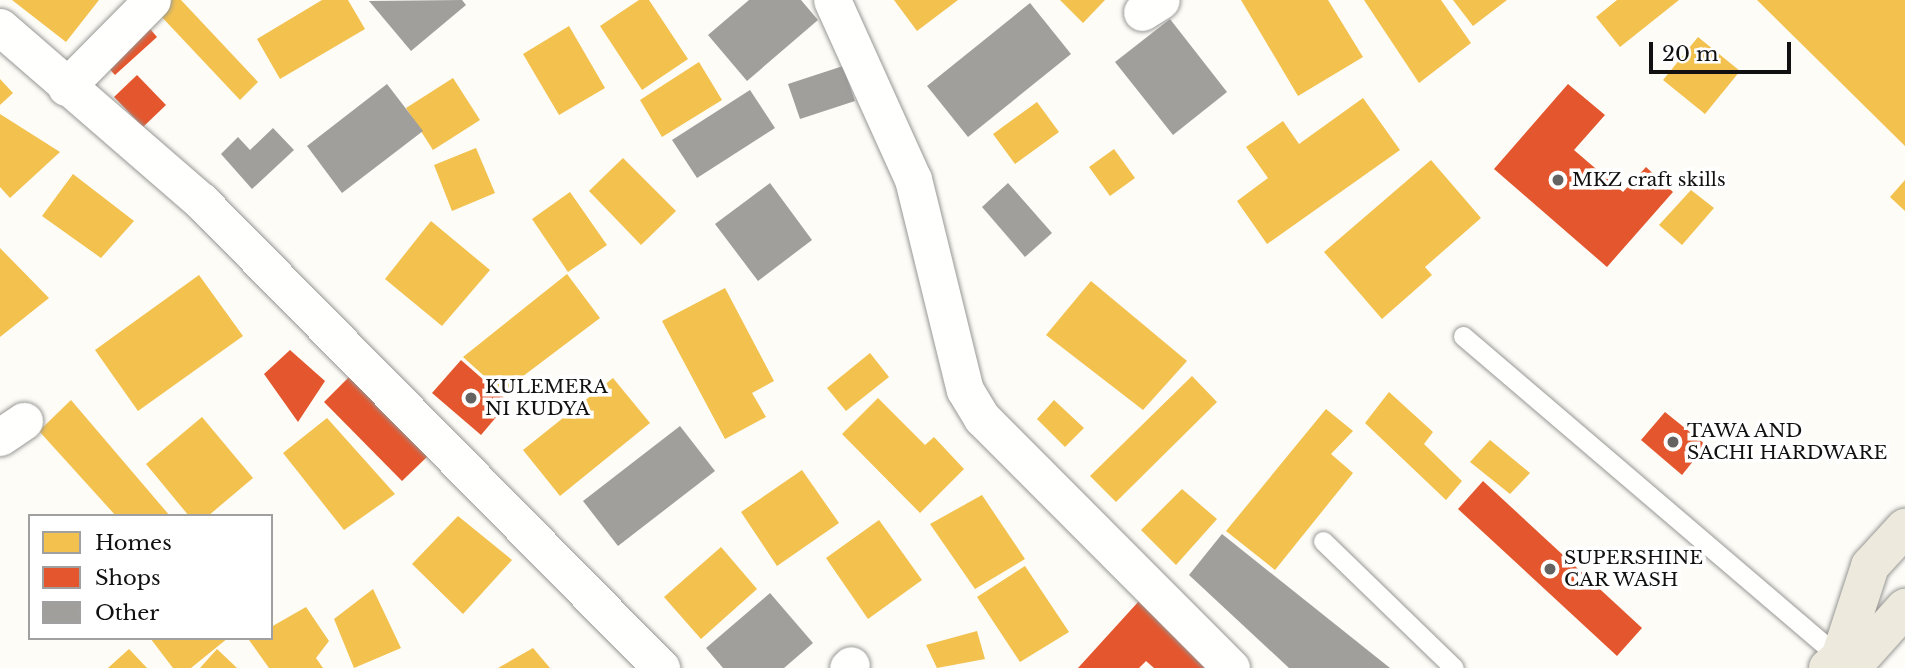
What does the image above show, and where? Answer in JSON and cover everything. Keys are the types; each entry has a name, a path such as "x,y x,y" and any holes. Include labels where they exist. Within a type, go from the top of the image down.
{"main road":[{"path":"1839,665 1870,566 1905,528"},
{"path":"1839,665 1905,608"}],"street":[{"path":"66,87 152,0"},
{"path":"832,0 913,179 965,390 990,427 1231,668"},
{"path":"0,27 66,87 201,201 661,668"}],"lane":[{"path":"1463,335 1839,665"},
{"path":"1323,541 1454,668"}],"building: Homes":[{"path":"12,0 99,0 66,42"},
{"path":"172,0 181,0 258,82 240,100 158,13"},
{"path":"322,0 348,0 365,29 280,79 257,39"},
{"path":"639,0 649,0 688,59 642,90 600,26"},
{"path":"894,0 958,0 917,31"},
{"path":"1060,0 1105,0 1083,23"},
{"path":"1241,0 1328,0 1363,57 1298,96"},
{"path":"1364,0 1441,0 1471,43 1419,83"},
{"path":"1453,0 1507,0 1473,26"},
{"path":"1617,0 1679,0 1620,47 1596,17"},
{"path":"1757,0 1905,0 1905,146"},
{"path":"569,26 605,88 559,115 523,54"},
{"path":"1698,37 1740,71 1705,114 1663,80"},
{"path":"699,62 722,100 662,137 640,100"},
{"path":"453,78 480,120 433,150 406,108"},
{"path":"0,79 13,93 0,105"},
{"path":"1363,98 1400,150 1267,244 1237,201 1268,178 1246,147 1283,121 1299,144"},
{"path":"1037,102 1059,132 1015,164 993,134"},
{"path":"0,114 60,152 10,198 0,187"},
{"path":"476,148 495,193 452,211 434,165"},
{"path":"1114,149 1135,178 1110,196 1089,167"},
{"path":"623,158 676,211 641,245 589,191"},
{"path":"1431,160 1481,218 1425,267 1432,275 1382,319 1324,252"},
{"path":"73,174 134,221 101,258 42,216"},
{"path":"1905,180 1905,211 1890,197"},
{"path":"1691,190 1714,208 1682,245 1659,225"},
{"path":"570,192 607,245 568,272 532,219"},
{"path":"431,221 490,270 442,326 385,279"},
{"path":"0,248 49,298 0,337"},
{"path":"567,274 600,318 502,392 463,357"},
{"path":"199,275 243,336 138,411 95,350"},
{"path":"1091,281 1187,361 1143,410 1046,335"},
{"path":"725,288 774,381 752,393 766,417 725,439 662,321"},
{"path":"870,353 889,377 846,411 827,388"},
{"path":"1192,376 1217,402 1116,502 1090,476"},
{"path":"613,378 650,423 560,496 523,450"},
{"path":"1389,392 1433,432 1424,444 1462,481 1446,500 1365,423"},
{"path":"878,398 925,445 934,437 964,469 920,513 842,434"},
{"path":"71,400 168,514 114,514 39,431"},
{"path":"1054,400 1084,428 1065,447 1037,419"},
{"path":"1326,409 1353,431 1331,454 1353,473 1275,570 1226,531"},
{"path":"202,417 253,478 210,514 187,514 146,464"},
{"path":"327,418 395,494 344,530 283,453"},
{"path":"1490,440 1530,473 1510,494 1470,462"},
{"path":"802,470 839,523 777,566 741,512"},
{"path":"1182,489 1217,519 1176,565 1141,530"},
{"path":"982,495 1025,559 975,589 930,524"},
{"path":"458,516 512,560 463,614 412,564"},
{"path":"879,520 922,580 868,619 826,558"},
{"path":"721,547 757,589 701,639 664,597"},
{"path":"1025,566 1069,632 1020,662 977,597"},
{"path":"373,589 401,648 354,668 334,619"},
{"path":"306,607 329,641 316,658 323,668 269,668 249,640 273,640 273,626"},
{"path":"977,631 985,659 937,668 926,645"},
{"path":"152,640 226,640 191,668 173,668"},
{"path":"533,648 550,668 498,668"},
{"path":"129,649 147,668 108,668"},
{"path":"217,649 237,668 200,668"}],"building: Shops":[{"path":"145,23 157,37 115,75 102,61"},
{"path":"137,75 166,105 143,127 114,97"},
{"name":"MKZ craft skills","path":"1568,84 1605,115 1574,150 1623,192 1646,167 1673,192 1607,267 1494,169"},
{"path":"290,350 325,381 298,422 264,374"},
{"name":"KULEMERA NI KUDYA","path":"461,360 509,402 481,435 432,393"},
{"path":"350,376 429,455 402,481 324,402"},
{"name":"TAWA AND SACHI HARDWARE","path":"1665,412 1706,445 1682,475 1641,440"},
{"name":"SUPERSHINE CAR WASH","path":"1483,481 1642,628 1617,656 1458,509"},
{"path":"1139,601 1208,668 1154,668 1146,661 1139,668 1078,668"}],"building: Other":[{"path":"462,0 466,5 411,51 369,1"},
{"path":"749,0 801,0 818,20 747,81 708,35"},
{"path":"1030,3 1071,54 968,137 927,86"},
{"path":"1170,19 1227,92 1173,135 1115,62"},
{"path":"843,66 855,101 800,119 788,84"},
{"path":"387,84 423,131 342,193 307,146"},
{"path":"750,90 775,128 697,178 672,140"},
{"path":"273,128 294,150 252,189 221,154 238,137 250,150"},
{"path":"770,183 812,240 758,281 715,224"},
{"path":"1008,183 1052,233 1025,257 982,207"},
{"path":"680,426 715,471 618,546 583,501"},
{"path":"1222,534 1390,668 1289,668 1189,575"},
{"path":"770,593 813,643 784,668 723,668 706,648"}],"place":[{"name":"MKZ craft skills","path":"1558,180"},
{"name":"KULEMERA NI KUDYA","path":"471,398"},
{"name":"TAWA AND SACHI HARDWARE","path":"1673,442"},
{"name":"SUPERSHINE CAR WASH","path":"1550,569"}]}
